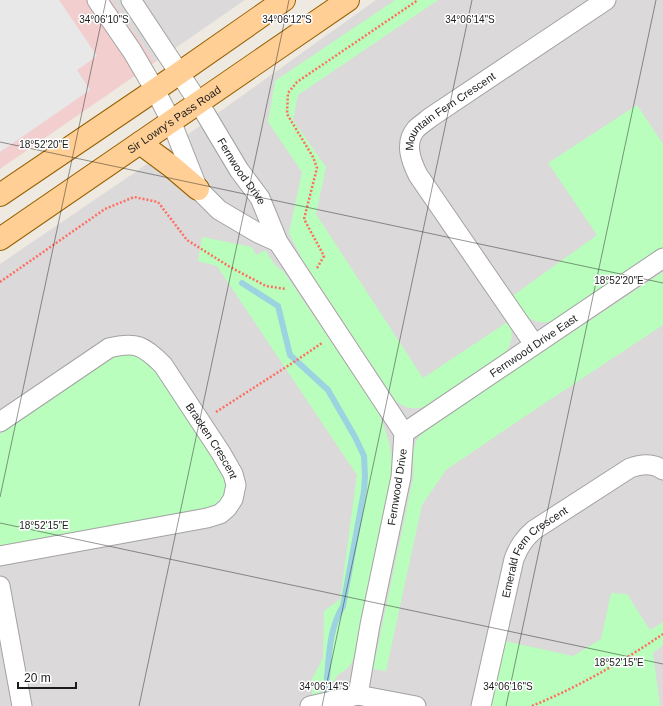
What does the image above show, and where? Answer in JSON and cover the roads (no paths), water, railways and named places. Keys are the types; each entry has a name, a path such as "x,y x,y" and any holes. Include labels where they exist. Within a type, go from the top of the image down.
{"main road":[{"path":"0,195 284,0"},
{"name":"Sir Lowry's Pass Road","path":"0,239 348,0"},
{"path":"140,143 171,166 198,189"}],"street":[{"path":"97,0 132,51 155,90 171,121 198,189 219,210 258,233 278,242"},
{"name":"Fernwood Drive","path":"131,0 199,103 239,170 260,198 278,242 404,433 401,477 370,625 358,695"},
{"name":"Mountain Fern Crescent","path":"534,344 418,175 411,161 409,152 411,140 415,130 431,117 606,0"},
{"name":"Fernwood Drive East","path":"404,433 663,258"},
{"name":"Bracken Crescent","path":"0,422 109,348 122,344 133,345 144,348 156,357 163,365 233,474 236,485 233,499 227,508 220,514 207,518 0,556"},
{"name":"Emerald Fern Crescent","path":"481,706 514,559 519,546 524,539 534,530 630,468 641,464 663,470"},
{"path":"0,586 22,706"},
{"path":"310,706 358,695 416,706"}],"waterway":[{"path":"242,283 278,306 290,355 328,390 364,456 364,491 343,606 334,625 332,635 326,689"}]}
